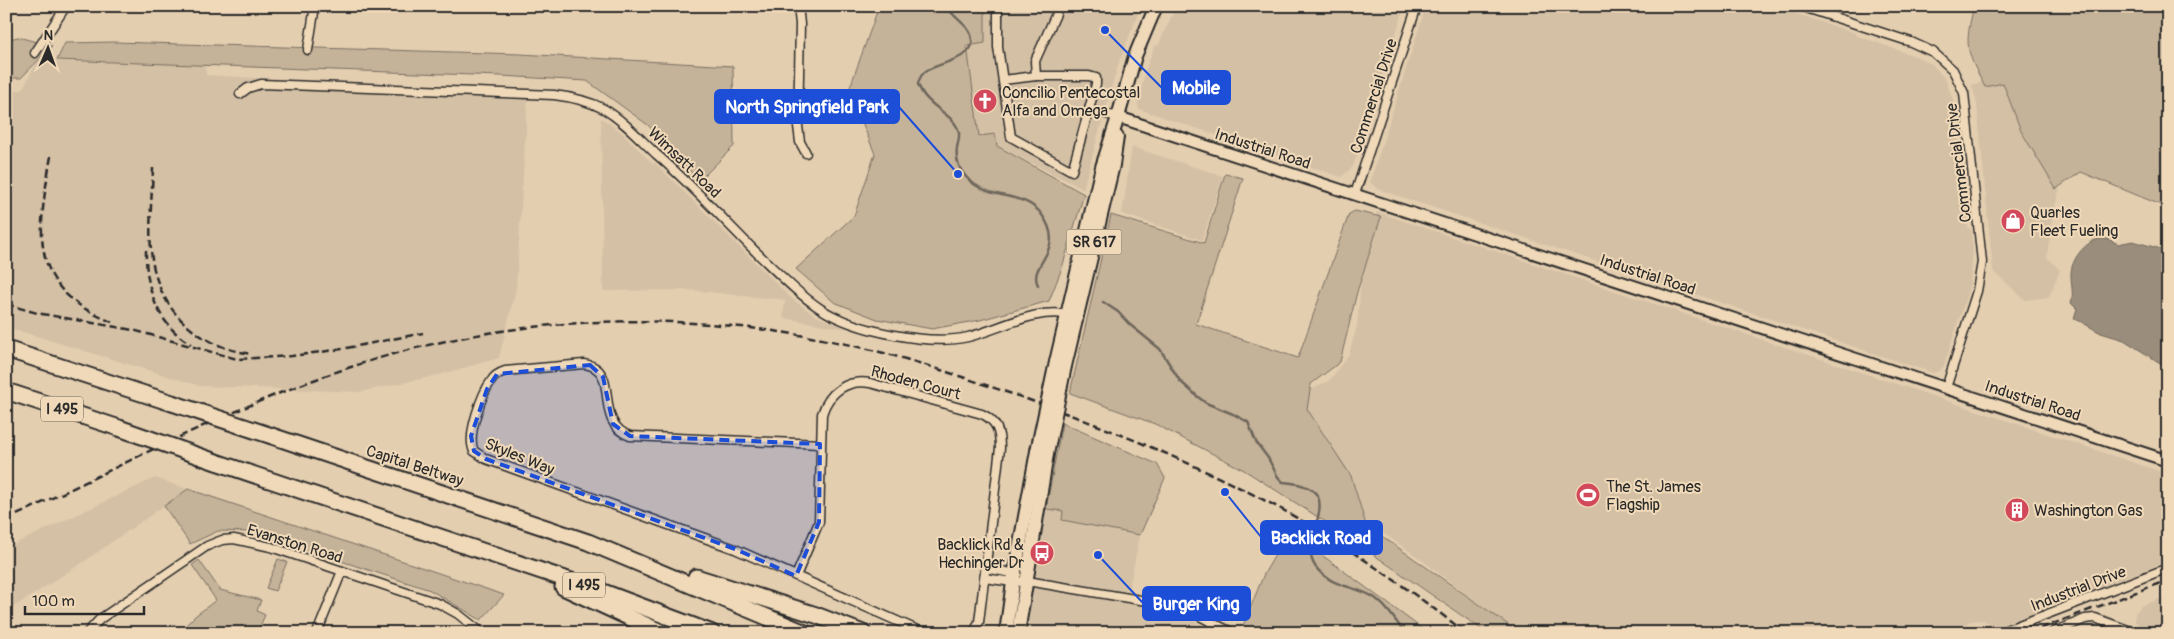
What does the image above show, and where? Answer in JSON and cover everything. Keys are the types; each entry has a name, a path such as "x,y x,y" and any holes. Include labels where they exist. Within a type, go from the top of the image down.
{"highway":[{"name":"Capital Beltway","path":"6,349 588,542 805,633"},
{"name":"I 495","path":"6,391 603,592 712,633"},
{"path":"454,541 534,574 663,633"},
{"path":"588,542 816,615 863,633"}],"main road":[{"name":"SR 617","path":"1006,633 1014,577 1060,364 1071,316 1113,165 1118,117 1135,56 1156,6"},
{"name":"SR 617","path":"1018,633 1027,581 1042,453"}],"street":[{"path":"35,53 66,6"},
{"path":"308,50 315,6"},
{"path":"798,6 800,24 798,126 800,142 806,153"},
{"path":"998,6 998,47 1011,137 1013,140 1072,171 1096,78 1089,76 1036,76 1003,80"},
{"path":"1036,76 1035,61 1056,14 1056,6"},
{"name":"Commercial Drive","path":"1355,194 1417,6"},
{"name":"Commercial Drive","path":"1800,6 1924,47 1944,60 1956,74 1961,86 1966,102 1982,262 1977,291 1946,388"},
{"name":"Wimsatt Road","path":"240,94 248,88 261,84 554,95 578,99 603,108 623,122 668,163 787,283 824,311 871,328 914,338 934,340 968,337 1032,316 1054,314 1071,316"},
{"path":"1089,110 1118,117"},
{"name":"Industrial Road","path":"1118,117 2168,460"},
{"name":"Skyles Way","path":"820,444 630,436 622,433 613,424 603,377 600,371 590,364 505,371 497,374 487,388 471,436 474,451 486,460 735,549 924,633"},
{"name":"Rhoden Court","path":"796,576 818,522 822,414 827,401 839,388 857,381 972,411 991,419 998,428 1000,448 984,578"},
{"name":"Evanston Road","path":"87,633 94,624 108,613 207,546 222,540 239,539 271,547 440,604 458,614 482,633"},
{"path":"985,568 1027,581 1182,608 1233,633"},
{"name":"Industrial Drive","path":"1998,633 2168,568"},
{"path":"317,633 342,571"},
{"path":"974,633 979,622 984,578 1014,577"},
{"path":"2052,633 2085,619 2095,618 2136,633"}],"highlighted area":[{"path":"590,365 603,377 613,424 630,436 820,444 819,522 796,576 735,549 486,459 474,451 471,436 487,389 497,374"}],"shaded area":[{"path":"879,6 985,6 985,43 967,46 979,136 995,134 997,146 1084,194 1062,268 1049,301 980,320 932,329 877,319 834,302 796,269 854,216 875,154 849,90"},
{"path":"956,6 1139,6 1138,9 1140,9 1118,65 1083,189 940,117"},
{"path":"1176,6 1405,6 1353,167 1341,177 1139,109 1138,103 1145,72 1155,45 1158,46"},
{"path":"1426,6 1773,6 1855,33 1855,35 1932,64 1946,80 1955,106 1968,228 1971,229 1973,251 1970,285 1944,366 1939,371 1933,373 1377,189 1370,182"},
{"path":"1974,6 2168,6 2168,208 2081,172 2056,189 2021,131 2003,83 1985,87 1974,65 1968,40"},
{"path":"18,37 52,46 21,78 6,78 6,40"},
{"path":"114,42 520,54 733,66 734,146 699,181 648,125 587,81 501,76 57,60 65,43"},
{"path":"38,60 205,65 206,75 528,94 516,289 499,358 439,375 360,392 200,386 6,327 6,91 22,90"},
{"path":"2007,75 2063,176 2052,218 2047,257 2060,270 2049,297 2025,300 1993,271 1977,104 1972,85"},
{"path":"601,118 621,132 654,165 654,162 791,298 816,316 848,329 783,318 785,300 690,290 603,291"},
{"path":"1132,147 1223,176 1202,240 1122,214"},
{"path":"1225,174 1243,178 1196,324 1298,358 1349,214 1355,211 1381,217 1357,292 1340,362 1311,384 1307,409 1351,476 1366,525 1520,633 1487,633 1332,526 1244,470 1155,424 1070,393 1111,215 1204,243"},
{"path":"1377,212 2168,474 2168,561 1996,627 1983,620 1970,621 1962,627 1959,633 1517,633 1419,558 1364,520 1299,396 1330,380 1349,354 1357,326 1363,260"},
{"path":"2108,239 2118,244 2133,241 2168,251 2168,368 2124,340 2101,333 2074,318 2077,309 2071,303 2071,271 2074,261 2081,251 2093,241"},
{"path":"1062,423 1157,464 1165,478 1140,535 1062,520 1063,511 1046,509"},
{"path":"155,478 188,489 79,565 6,612 6,548"},
{"path":"188,489 504,595 481,620 430,590 252,532 218,531 190,544 164,506"},
{"path":"1046,509 1063,511 1062,520 1140,535 1126,604 1178,613 1216,633 1021,633"},
{"path":"1289,531 1428,633 1255,633 1243,626 1264,574"},
{"path":"278,559 287,562 275,591 266,588"},
{"path":"199,560 220,590 261,600 257,611 265,615 257,633 179,632 195,616 216,600 192,565"},
{"path":"2168,596 2168,633 2158,633 2140,627 2135,621 2135,613 2141,606"}],"waterway":[{"path":"947,6 953,15 969,30 972,40 971,46 968,52 962,56 926,71 918,84 932,104 955,123 959,132 958,164 966,177 982,189 1028,203 1042,215 1049,227 1051,238 1046,256 1036,277 1038,285"},
{"path":"1103,302 1118,312 1129,324 1160,349 1180,381 1198,397 1206,403 1248,422 1256,442 1283,482 1304,486 1316,493 1319,503 1311,554 1315,566 1328,578 1375,598 1388,610 1405,633"}],"railway":[{"path":"51,156 46,183 42,233 44,254 51,274 64,292 84,308 112,322"},
{"path":"153,168 150,225 151,248 156,278 164,296 173,311 200,335 216,344 252,354"},
{"path":"146,250 148,277 155,303 169,326 191,344"},
{"path":"6,304 37,313 133,330 237,359 292,356 342,349 423,333"},
{"path":"6,520 209,423 313,380 366,362 420,347 477,335 534,327 592,322 650,321 708,324 766,330 823,339 880,352 1015,395 1118,433 1218,477 1283,510 1377,568 1466,633"},
{"path":"2029,633 2168,580"}],"place":[{"name":"Mobile","path":"1105,30"},
{"name":"Concilio Pentecostal Alfa and Omega","path":"985,101"},
{"name":"North Springfield Park","path":"958,174"},
{"name":"Quarles Fleet Fueling","path":"2013,221"},
{"name":"Backlick Road","path":"1225,492"},
{"name":"The St. James Flagship","path":"1588,495"},
{"name":"Washington Gas","path":"2017,510"},
{"name":"Backlick Rd & Hechinger Dr","path":"1042,553"},
{"name":"Burger King","path":"1098,555"}]}
